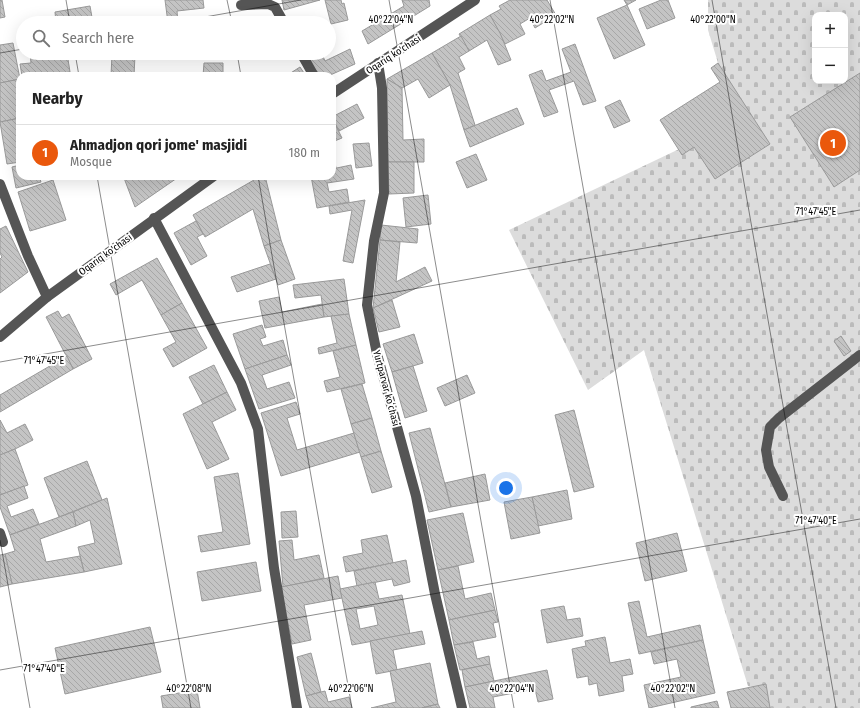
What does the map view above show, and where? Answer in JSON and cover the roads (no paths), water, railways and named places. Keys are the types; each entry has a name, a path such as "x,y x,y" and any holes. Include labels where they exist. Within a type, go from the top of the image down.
{"street":[{"name":"Oqariq ko'chasi","path":"336,91 475,0"},
{"path":"241,5 268,4 275,7 280,16"},
{"path":"305,60 312,72"},
{"name":"Yurtparvar koʻchasi","path":"378,63 382,88 384,193 374,241 367,305 377,354 416,496 436,594 462,708"},
{"name":"Oqariq ko'chasi","path":"0,337 47,297 208,180"},
{"path":"0,184 28,256 47,297"},
{"path":"154,218 240,383 258,429 274,568 297,708"},
{"path":"783,496 769,467 766,450 770,427 779,418 860,356"}],"place":[{"name":"Ahmadjon qori jome' masjidi","path":"833,143"}]}
